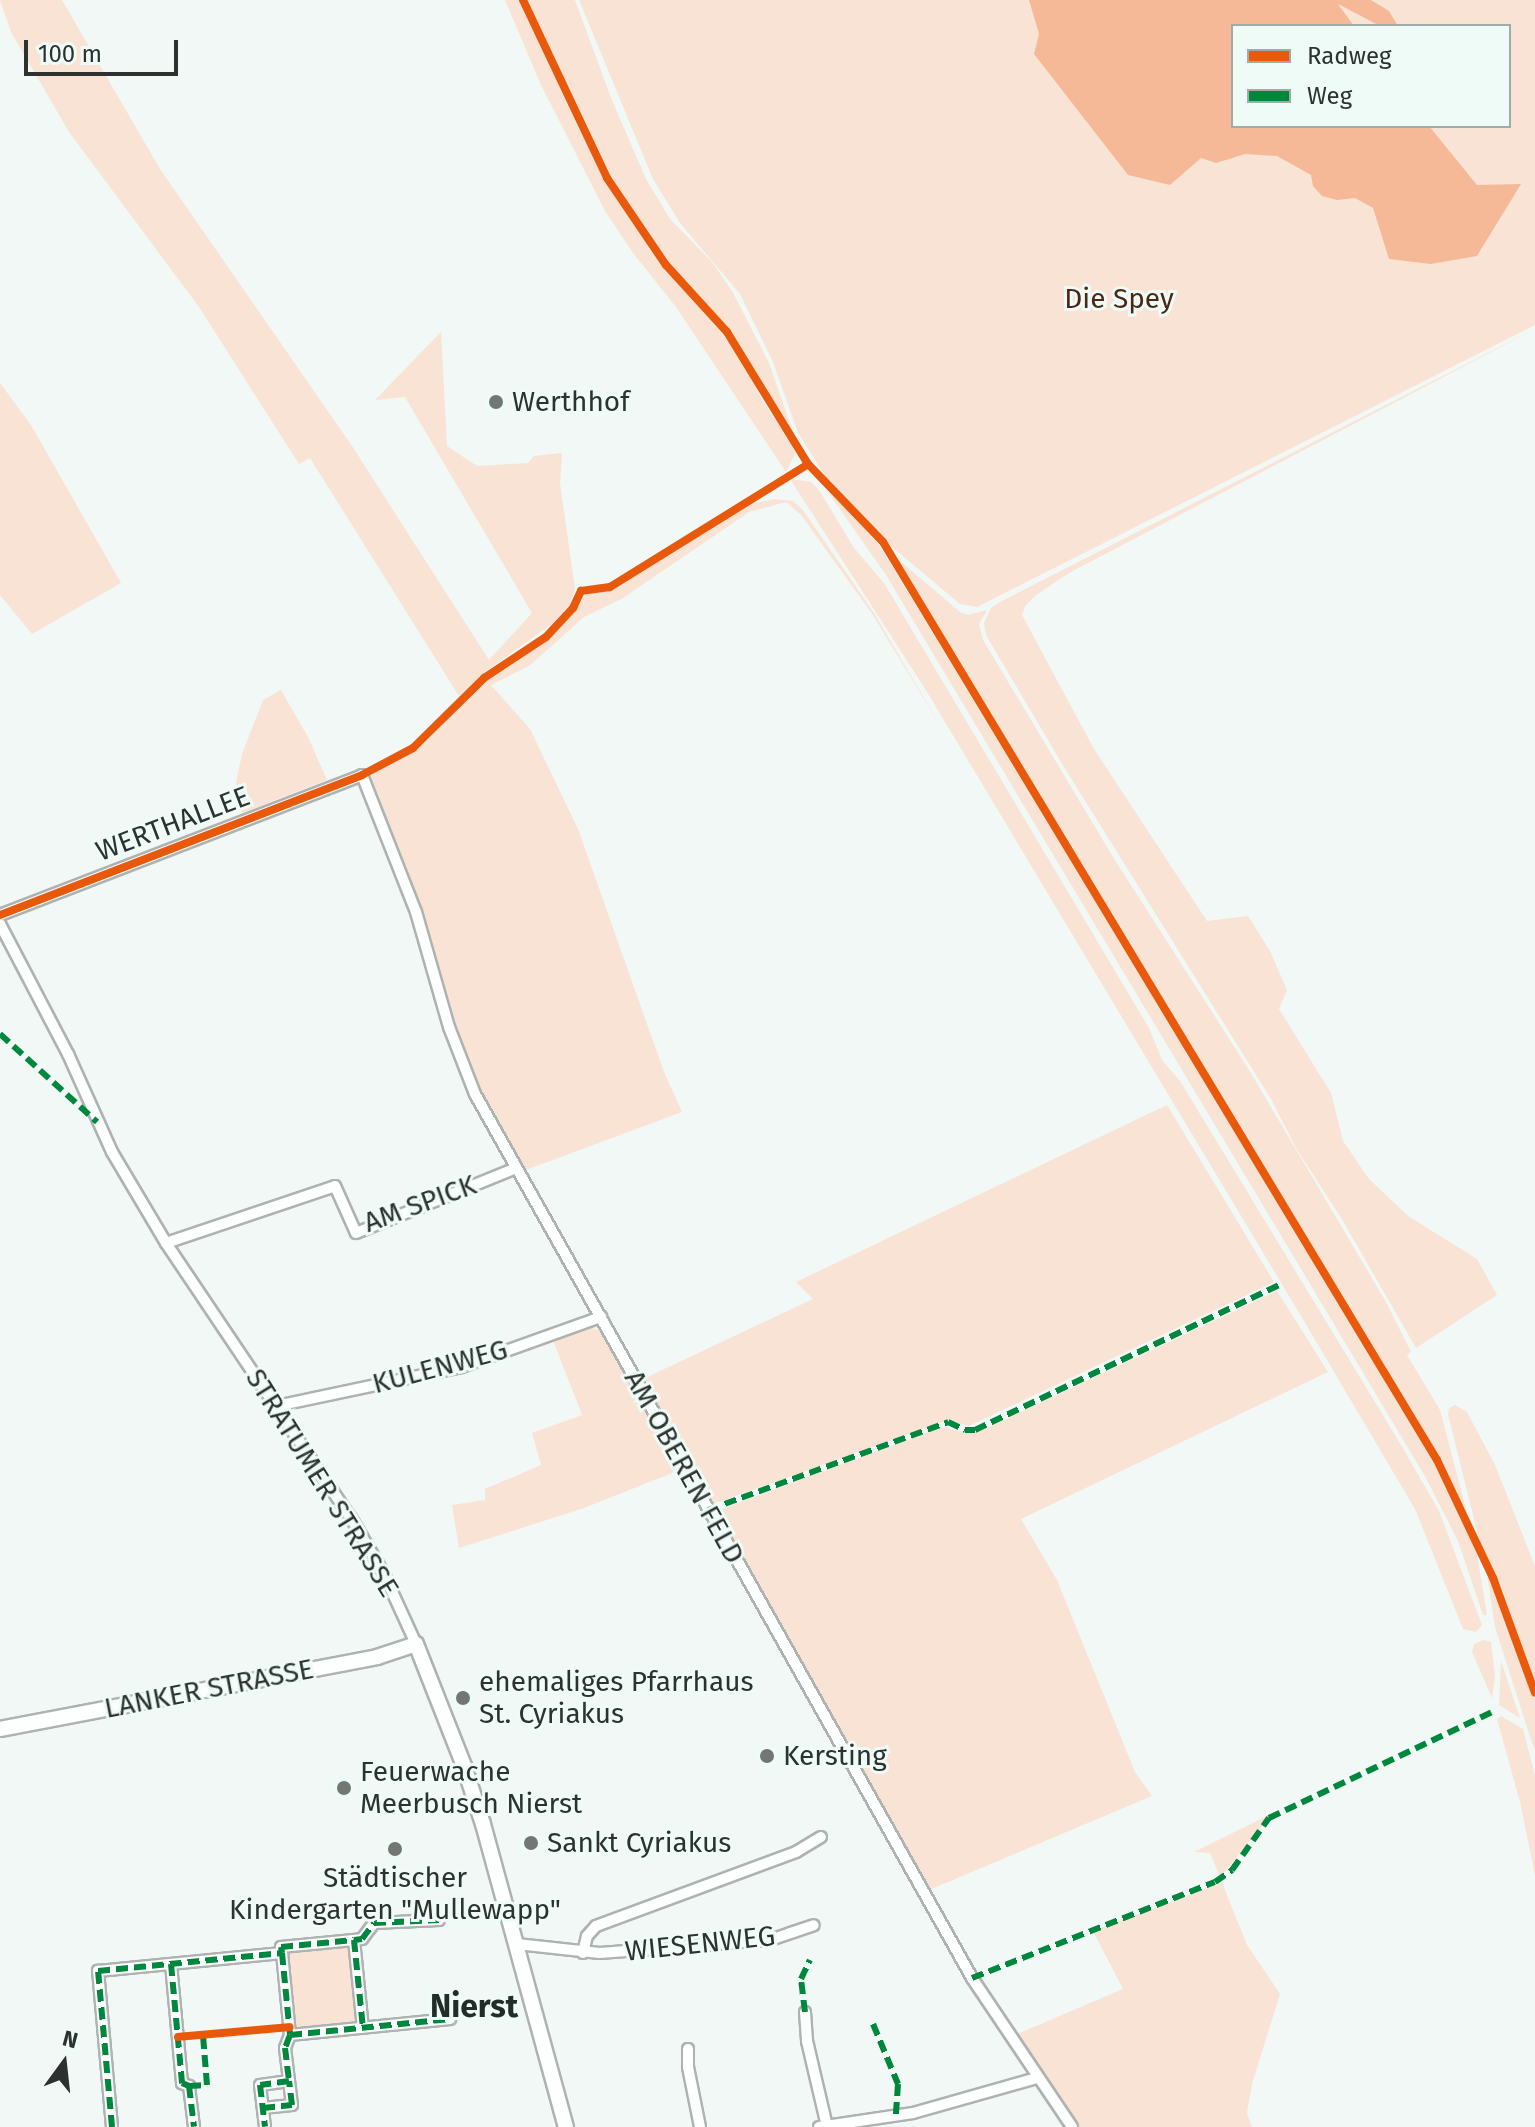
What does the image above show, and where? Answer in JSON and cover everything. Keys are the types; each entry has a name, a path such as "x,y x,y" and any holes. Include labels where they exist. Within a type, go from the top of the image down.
{"street":[{"name":"WERTHALLEE","path":"0,915 362,775"},
{"name":"AM OBEREN FELD","path":"362,775 416,912 462,1066 516,1168 972,1978 1072,2127"},
{"name":"STRATUMER STRASSE","path":"0,924 68,1054 112,1152 166,1243 384,1574 416,1644 464,1766 517,1944 566,2127"},
{"name":"AM SPICK","path":"166,1243 335,1186 356,1233 516,1168"},
{"name":"KULENWEG","path":"276,1406 461,1367 601,1317"},
{"name":"LANKER STRASSE","path":"0,1729 377,1657 416,1644"},
{"name":"WIESENWEG","path":"583,1953 587,1936 596,1926 796,1852 821,1837"},
{"path":"263,2108 292,2105 285,2048 290,2035 281,1947 362,1939 374,1923 439,1920"},
{"name":"WIESENWEG","path":"517,1944 583,1953 770,1940 814,1925"},
{"path":"354,1940 363,2028"},
{"path":"112,2127 98,1971 282,1953"},
{"path":"171,1964 182,2083 189,2086 194,2127"},
{"path":"805,2012 807,2041 823,2126 913,2113 1037,2078"},
{"path":"290,2035 450,2019"},
{"path":"688,2049 688,2067 700,2127"},
{"path":"265,2127 260,2085 289,2081"}],"green space":[{"path":"0,0 62,0 160,169 352,446 489,660 532,613 405,397 375,400 441,332 447,446 477,466 528,463 534,456 562,453 560,483 575,589 570,604 553,623 481,675 459,696 310,458 299,464 199,307 69,132 11,32"},
{"path":"505,0 520,0 612,189 665,268 742,357 763,402 790,441 795,454 786,472 676,307 633,253 605,211 541,85"},
{"path":"526,0 575,0 611,98 646,179 670,219 712,262 732,291 769,363 794,435 730,331 681,280 620,194"},
{"name":"Die Spey","path":"579,0 1535,0 1535,325 977,607 960,604 886,542 826,477 798,433 773,362 740,294 680,223 653,179"},
{"path":"1535,329 1069,573 1036,595 1025,606 1022,615 1094,749 1207,921 1248,916 1270,951 1287,990 1279,1009 1331,1093 1343,1141 1369,1179 1408,1216 1477,1259 1497,1295 1416,1348 1343,1221 1296,1148 1271,1099 1064,767 986,635 984,623 991,608 1000,602"},
{"path":"0,383 31,425 121,583 32,634 0,595"},
{"path":"790,479 811,482 819,490 854,548 884,583 1149,1028 1162,1060 1180,1081 1401,1445 1439,1511 1482,1625 1476,1632 1463,1629 1415,1509 1301,1316 924,687"},
{"path":"826,489 875,538 1423,1442 1475,1542 1487,1615 1483,1615 1458,1541 1426,1478 886,575"},
{"path":"775,499 793,501 803,510 874,613 945,734 873,615 801,515 786,502 749,512 623,598 584,617 529,666 491,685 530,729 578,829 664,1072 682,1112 523,1171 467,1065 370,778 376,771 425,743 486,680 548,639 572,615 585,595 619,585 746,505"},
{"path":"893,555 960,612 968,615 987,610 979,624 983,640 1113,857 1249,1070 1386,1302 1411,1352 1407,1355 1440,1410 1467,1513 1391,1378"},
{"path":"281,690 308,737 327,780 242,813 236,783 242,754 263,700"},
{"path":"1167,1105 1274,1282 969,1426 948,1420 710,1505 641,1380 813,1299 796,1282"},
{"path":"1277,1291 1328,1372 1021,1519 1057,1580 1135,1772 1152,1796 929,1890 714,1512 942,1427 968,1433 983,1430"},
{"path":"589,1327 599,1330 676,1467 672,1473 584,1508 459,1548 452,1505 485,1500 485,1489 541,1465 532,1433 582,1415 553,1340"},
{"path":"1455,1405 1467,1412 1495,1465 1535,1566 1535,1685 1502,1590 1480,1543 1448,1414 1449,1408"},
{"path":"1486,1568 1535,1700 1535,1752 1495,1627"},
{"path":"1484,1640 1491,1642 1495,1676 1492,1698 1472,1652 1474,1644"},
{"path":"1501,1661 1520,1718 1499,1705"},
{"path":"1501,1716 1523,1729 1535,1776 1535,1875 1520,1802 1497,1719"},
{"path":"1273,1813 1220,1877 1210,1853 1194,1852"},
{"path":"1222,1883 1247,1945 1280,1994 1252,2084 1247,2113 1252,2127 1077,2127 1015,2035 1123,1989 1093,1931"},
{"path":"350,1944 358,2023 296,2029 288,1950"}],"shaded area":[{"path":"1029,0 1371,0 1389,11 1397,24 1376,24 1338,4 1353,24 1231,24 1231,128 1431,128 1477,185 1521,184 1477,256 1431,264 1389,259 1373,208 1355,198 1337,200 1322,196 1313,186 1311,175 1277,156 1245,154 1216,163 1201,158 1170,185 1128,175 1034,54 1039,34"}],"marked path":[{"path":"0,1034 97,1122"},
{"path":"708,1510 948,1422 965,1430 975,1430 1279,1285"},
{"path":"972,1978 1215,1882 1232,1870 1269,1818 1492,1712"},
{"path":"354,1940 362,1939 374,1923 439,1920"},
{"path":"282,1953 281,1947 354,1940 363,2028"},
{"path":"112,2127 98,1971 282,1953 290,2035 285,2048 289,2081 260,2085 265,2127"},
{"path":"805,2012 801,1979 810,1960"},
{"path":"171,1964 182,2083 189,2086 194,2127"},
{"path":"290,2035 450,2019"},
{"path":"873,2024 898,2084 896,2116"},
{"path":"189,2086 207,2085 203,2035"},
{"path":"263,2108 292,2105 289,2081"}],"cycle path":[{"path":"523,0 607,178 666,265 727,332 808,464 883,542 1437,1460 1493,1578 1535,1693"},
{"path":"0,915 362,775 413,748 484,678 546,637 573,608 581,591 610,587 808,464"},
{"path":"178,2037 290,2027"}],"place":[{"name":"Werthhof","path":"496,402"},
{"name":"ehemaliges Pfarrhaus St. Cyriakus","path":"463,1698"},
{"name":"Kersting","path":"767,1756"},
{"name":"Feuerwache Meerbusch Nierst","path":"344,1788"},
{"name":"Sankt Cyriakus","path":"531,1843"},
{"name":"Städtischer Kindergarten \"Mullewapp\"","path":"395,1849"}],"district":[{"name":"Nierst","path":"474,2006"}]}
